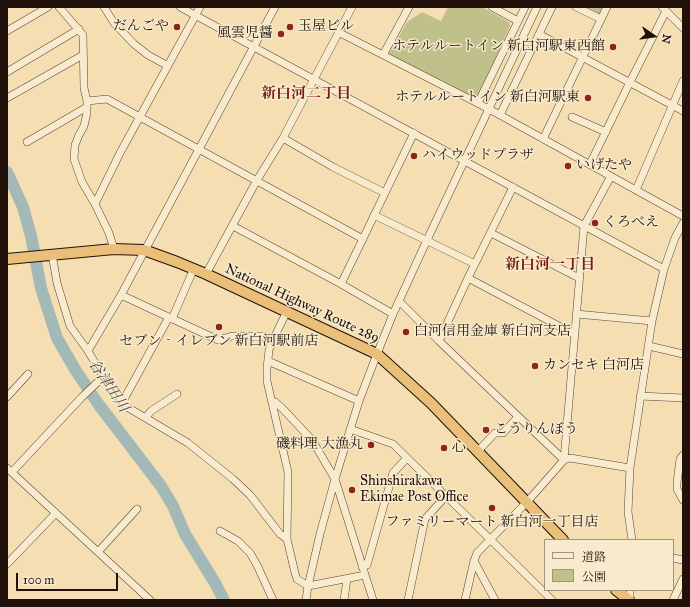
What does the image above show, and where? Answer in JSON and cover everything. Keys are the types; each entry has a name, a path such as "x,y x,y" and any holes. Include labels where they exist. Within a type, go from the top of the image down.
{"highway":[{"name":"National Highway Route 289","path":"8,259 114,248 144,250 194,268 377,354 431,403 562,539"},
{"path":"617,591 629,600"}],"street":[{"path":"7,31 48,7"},
{"path":"59,7 83,35 84,88 87,104 84,126 75,145 74,159 82,182 95,204 109,233 114,248"},
{"path":"104,7 114,23 134,44 148,55 168,66"},
{"path":"180,7 664,269"},
{"path":"95,204 140,117 200,7"},
{"path":"88,351 121,295 275,7"},
{"path":"206,274 257,180 283,138 352,7"},
{"path":"383,56 409,7"},
{"path":"492,7 518,21"},
{"path":"478,103 525,7"},
{"path":"306,600 308,586 335,479 359,401 377,354 393,314 427,240 537,7"},
{"path":"500,115 552,7"},
{"path":"576,7 601,19"},
{"path":"543,139 608,7"},
{"path":"590,164 664,9 683,28"},
{"path":"7,72 79,30"},
{"path":"338,32 478,103 683,216"},
{"path":"539,34 683,111"},
{"path":"7,98 83,55"},
{"path":"636,190 683,82"},
{"path":"27,142 87,104 107,99 363,239"},
{"path":"572,117 606,132"},
{"path":"341,284 414,133"},
{"path":"283,138 333,167 385,193"},
{"path":"564,460 584,226 611,176"},
{"path":"439,341 513,187"},
{"path":"374,214 475,264"},
{"path":"632,539 628,512 630,468 652,321 664,269 675,238 683,223"},
{"path":"233,226 341,284 393,314"},
{"path":"491,233 579,278"},
{"path":"675,238 683,242"},
{"path":"50,255 70,326 88,351 101,379 128,407 188,443 232,478 250,495 280,534 287,539"},
{"path":"123,401 170,318 194,268"},
{"path":"468,278 574,334"},
{"path":"121,295 218,340 232,336 260,336 274,338"},
{"path":"399,301 564,460"},
{"path":"287,311 269,350 267,381 288,472 287,539 295,573 297,579 308,586 365,575"},
{"path":"576,314 652,321"},
{"path":"649,346 683,354"},
{"path":"268,361 359,401"},
{"path":"7,398 28,374"},
{"path":"101,379 9,470 150,600"},
{"path":"146,417 150,411 177,394"},
{"path":"640,396 683,398"},
{"path":"272,401 282,408 312,440 335,479 373,600"},
{"path":"478,451 496,433 502,433 518,417"},
{"path":"350,429 393,444 552,600"},
{"path":"683,455 680,459 677,483 683,500"},
{"path":"362,567 367,565 393,473 407,458"},
{"path":"465,600 474,560 478,553 490,538 527,502 564,460 570,458 630,468"},
{"path":"408,600 425,519 446,496"},
{"path":"98,552 137,509"},
{"path":"7,564 56,512"},
{"path":"220,531 238,541 250,553 273,600"},
{"path":"474,560 495,600"},
{"path":"344,600 347,579"},
{"path":"673,600 683,579"}],"green space":[{"path":"448,7 482,7 509,22 510,26 477,100 390,58 389,54 407,22 422,12 441,21"},
{"path":"580,7 603,7 599,16"}],"waterway":[{"name":"谷津田川","path":"7,172 23,207 31,236 41,288 57,338 76,371 99,405 161,486 173,506 185,534 224,600"}],"place":[{"name":"だんごや","path":"177,27"},
{"name":"玉屋ビル","path":"290,27"},
{"name":"風雲児醤","path":"281,34"},
{"name":"ホテルルートイン 新白河駅東西館","path":"613,47"},
{"name":"ホテルルートイン 新白河駅東","path":"588,98"},
{"name":"ハイウッドプラザ","path":"414,156"},
{"name":"いげたや","path":"568,166"},
{"name":"くろべえ","path":"595,223"},
{"name":"セブン‐イレブン 新白河駅前店","path":"219,327"},
{"name":"白河信用金庫 新白河支店","path":"406,332"},
{"name":"カンセキ 白河店","path":"535,366"},
{"name":"こうりんぼう","path":"486,430"},
{"name":"磯料理 大漁丸","path":"371,445"},
{"name":"心","path":"444,448"},
{"name":"Shinshirakawa Ekimae Post Office","path":"352,490"},
{"name":"ファミリーマート 新白河一丁目店","path":"492,508"}],"district":[{"name":"新白河二丁目","path":"306,94"},
{"name":"新白河一丁目","path":"550,265"}]}
